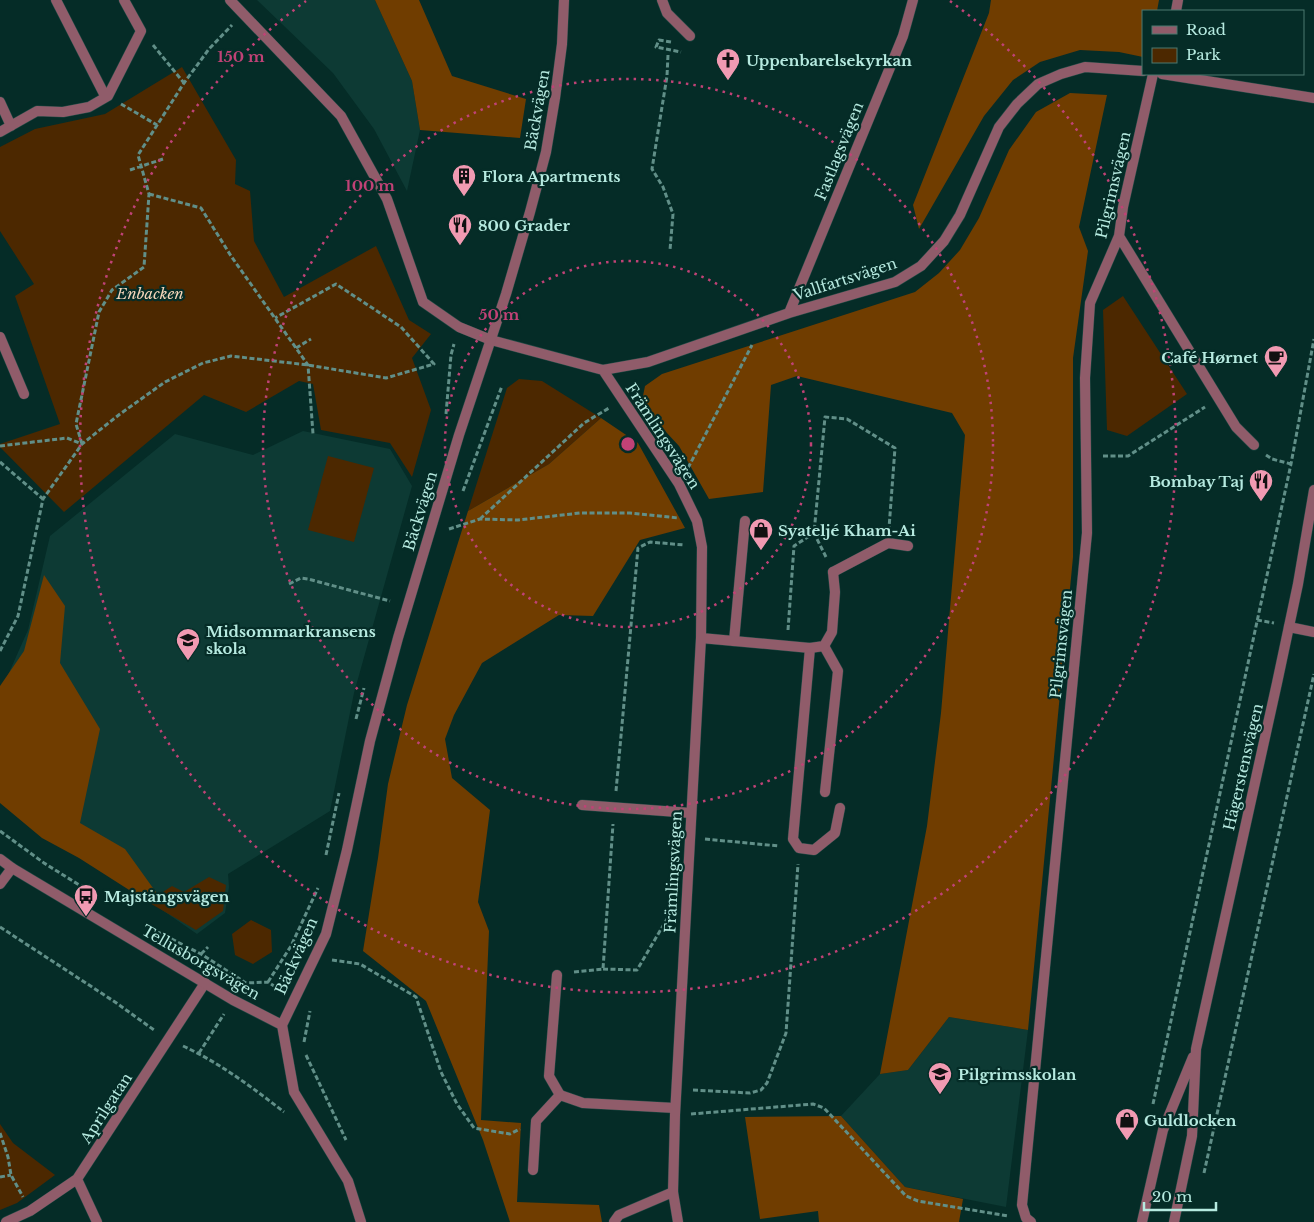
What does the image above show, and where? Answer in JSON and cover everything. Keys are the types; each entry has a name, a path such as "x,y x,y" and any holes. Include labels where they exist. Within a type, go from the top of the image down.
{"street":[{"path":"56,0 103,92 108,96"},
{"path":"0,132 37,111 63,112 89,107 108,96 141,31 124,0"},
{"name":"Vallfartsvägen","path":"230,0 341,116 386,199 423,302 459,328 491,340 602,370 648,362 764,321 895,282 921,266 944,241 960,215 999,127 1017,104 1038,84 1085,66 1142,71"},
{"name":"Bäckvägen","path":"282,1025 326,934 347,850 370,741 398,638 458,435 491,340 528,220 546,152 556,98 562,44 564,0"},
{"path":"662,0 667,13 690,36"},
{"name":"Fastlagsvägen","path":"789,313 903,36 913,0"},
{"name":"Pilgrimsvägen","path":"1029,1220 1022,1205 1087,533 1085,378 1090,302 1119,236 1123,207 1153,75"},
{"path":"1168,75 1314,98"},
{"path":"0,102 11,126"},
{"path":"1119,236 1236,427 1254,445"},
{"path":"0,337 24,394"},
{"name":"Främlingsvägen","path":"602,370 679,484 697,521 702,547 701,638 675,1112 673,1192 678,1222"},
{"name":"Hägerstensvägen","path":"1142,1222 1163,1130 1196,1049 1289,627 1314,490"},
{"path":"734,641 745,521"},
{"path":"824,646 832,632 835,592 833,572 888,543 908,546"},
{"path":"1289,627 1314,632"},
{"path":"701,638 810,648 824,646"},
{"path":"824,646 838,671 825,792"},
{"path":"810,648 793,840 799,848 814,850 835,832 840,808"},
{"path":"582,805 691,813"},
{"name":"Tellusborgsvägen","path":"0,859 233,1000 282,1025"},
{"path":"0,884 12,868"},
{"path":"557,975 549,1076 560,1095 583,1103 675,1112"},
{"name":"Aprilgatan","path":"6,1222 30,1211 77,1179 205,983"},
{"path":"282,1025 294,1092 348,1181 361,1222"},
{"name":"Hägerstensvägen","path":"1174,1222 1192,1136 1196,1049"},
{"path":"533,1170 536,1121 560,1095"},
{"path":"77,1179 96,1222"},
{"path":"614,1222 619,1215 673,1192"}],"path":[{"path":"82,444 76,424 99,312 112,290 144,267 149,194 138,155 184,83 209,49 243,14"},
{"path":"141,31 184,83"},
{"path":"671,42 659,40 656,47 682,52 686,50"},
{"path":"668,55 667,76 652,168 663,187 673,214 670,250"},
{"path":"108,96 157,125"},
{"path":"130,170 163,159"},
{"path":"149,194 201,208 231,256 308,365 313,434"},
{"path":"0,651 18,616 44,499 82,444 165,382 203,363 231,356 308,365 386,378 434,364 401,327 336,284 275,318"},
{"path":"679,484 764,321"},
{"path":"296,348 311,339"},
{"path":"1152,1108 1291,464 1314,339"},
{"path":"462,493 502,386"},
{"path":"1087,455 1128,456 1218,398"},
{"path":"480,519 584,423 623,400"},
{"path":"833,572 814,533 825,417 847,420 895,448 888,543"},
{"path":"0,446 67,438 82,444"},
{"path":"1254,445 1272,459 1291,464"},
{"path":"0,462 44,499"},
{"path":"451,520 448,529 480,519 518,520 580,513 630,513 697,521"},
{"path":"787,646 794,546 814,533"},
{"path":"603,969 614,808 638,548 650,542 702,547"},
{"path":"289,584 301,578 308,579 390,601"},
{"path":"1202,1181 1314,674"},
{"path":"0,831 44,863 90,892"},
{"path":"690,838 764,844"},
{"path":"676,1089 750,1093 761,1090 767,1083 786,1033 799,848"},
{"path":"557,975 603,969 637,970 672,910 686,911"},
{"path":"0,927 115,1002 168,1040 198,1053 254,1089 276,1106"},
{"path":"156,931 201,954 246,983 268,982"},
{"path":"201,954 208,947"},
{"path":"328,968 334,952"},
{"path":"332,960 360,964 416,997 441,1072 457,1104 474,1128 510,1134"},
{"path":"198,1053 246,983"},
{"path":"313,1002 302,1048 347,1142"},
{"path":"675,1112 813,1104 824,1108 906,1196 918,1201 1029,1220"},
{"path":"0,1133 8,1157 11,1175 30,1211"},
{"path":"0,1177 11,1175"}],"shaded area":[{"path":"257,0 375,0 412,81 420,130 407,191 374,129 333,73"},
{"path":"375,0 419,0 452,76 526,99 520,138 420,130 412,81"},
{"path":"991,0 1159,0 1157,10 1142,10 1142,57 1119,52 1080,50 1040,62 1013,80 984,116 919,229 913,205 989,13"},
{"path":"1070,93 1107,95 1079,227 1088,251 1073,358 1073,557 1028,1030 949,1017 908,1070 880,1074 927,826 941,713 965,435 952,413 797,376 771,385 763,492 709,499 679,446 654,419 642,401 645,386 662,374 915,292 939,273 960,250 979,218 1009,150 1036,112"},
{"path":"601,418 638,443 685,528 640,540 593,616 559,615 482,663 454,715 445,739 452,778 490,810 478,902 489,931 481,1120 521,1123 517,1202 599,1205 602,1222 510,1222 483,1140 426,1001 363,951 388,784 407,705 468,511 549,464"},
{"name":"Midsommarkransens skola","path":"303,431 390,449 412,486 354,693 330,811 228,874 229,887 225,913 197,934 84,856 0,693 28,630 50,536 175,434 253,455"},
{"path":"44,575 65,606 60,663 100,729 80,823 125,849 158,895 148,902 79,858 42,838 0,803 0,686 24,651"},
{"name":"Pilgrimsskolan","path":"949,1017 1028,1030 1006,1207 905,1187 841,1116 880,1074 908,1070"},
{"path":"841,1116 905,1187 963,1199 959,1222 819,1222 818,1211 760,1219 745,1117"}],"green space":[{"name":"Enbacken","path":"182,67 236,160 235,184 250,191 254,241 284,297 376,246 409,320 431,334 412,358 431,410 412,477 390,443 321,430 313,384 299,381 246,412 204,395 64,512 0,447 0,444 60,424 15,296 34,284 0,231 0,147 35,129 105,114"},
{"path":"1123,296 1187,394 1127,436 1107,430 1103,310"},
{"path":"519,379 542,381 601,418 549,464 468,511 507,388"},
{"path":"328,456 374,468 354,542 308,530"},
{"path":"209,877 226,885 223,911 196,930 148,902 172,886 184,892"},
{"path":"251,920 271,930 272,952 253,964 235,955 232,934"},
{"path":"0,1124 13,1143 55,1175 17,1203 0,1210"}],"place":[{"name":"Uppenbarelsekyrkan","path":"728,81"},
{"name":"Flora Apartments","path":"464,197"},
{"name":"800 Grader","path":"460,246"},
{"name":"Café Hørnet","path":"1276,378"},
{"name":"Bombay Taj","path":"1261,502"},
{"name":"Syateljé Kham-Ai","path":"761,551"},
{"name":"Midsommarkransens skola","path":"188,661"},
{"name":"Majstångsvägen","path":"86,917"},
{"name":"Pilgrimsskolan","path":"940,1095"},
{"name":"Guldlocken","path":"1127,1141"}]}
